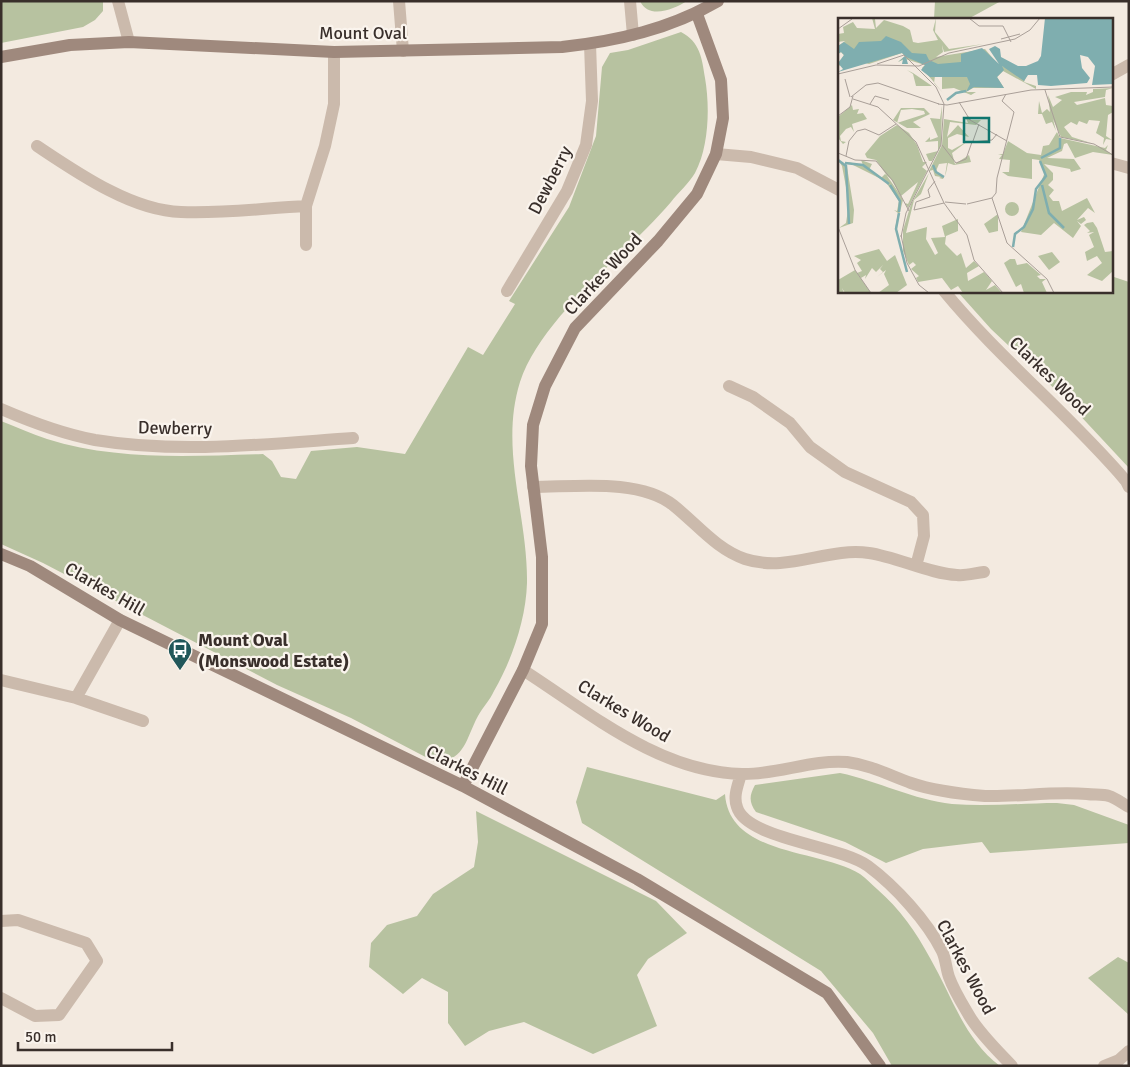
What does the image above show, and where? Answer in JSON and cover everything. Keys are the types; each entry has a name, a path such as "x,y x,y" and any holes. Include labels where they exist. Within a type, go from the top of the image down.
{"street":[{"path":"118,1 129,42"},
{"path":"399,1 403,51"},
{"path":"630,1 633,35"},
{"name":"Mount Oval","path":"1,57 70,45 129,42 334,52 562,47 590,44 666,27 697,14 718,1"},
{"name":"Clarkes Wood","path":"463,786 523,670 542,624 542,557 531,466 533,425 545,386 575,328 658,241 697,194 716,154 722,118 721,80 697,14"},
{"name":"Dewberry","path":"507,291 567,191 586,145 592,101 590,44"},
{"path":"306,245 306,206 325,146 334,104 334,52"},
{"path":"1112,74 1129,65"},
{"path":"37,146 89,180 140,204 179,212 306,206"},
{"path":"716,154 751,157 797,168 838,189"},
{"path":"1112,163 1129,168"},
{"name":"Clarkes Wood","path":"945,292 1011,365 1051,400 1096,446 1129,487"},
{"path":"729,386 754,397 790,423 810,447 845,472 911,502 923,515 924,536 916,566"},
{"name":"Dewberry","path":"1,409 34,424 94,440 156,447 219,446 353,438"},
{"path":"533,487 625,487 649,492 672,504 722,548 745,559 774,565 843,554 868,553 957,575 984,572"},
{"name":"Clarkes Hill","path":"1,554 30,566 120,620 463,786 637,879 827,993 880,1066"},
{"path":"76,698 120,620"},
{"name":"Clarkes Wood","path":"523,670 635,742 670,759 707,770 741,774 775,773 812,765 845,762 880,769 912,783 945,792 987,796 1060,792 1109,796 1129,807"},
{"path":"1,680 76,698 143,721"},
{"name":"Clarkes Wood","path":"741,774 736,793 737,808 747,823 765,832 841,853 866,865 893,886 921,920 943,952 950,978 971,1019 1012,1066"},
{"path":"1,921 18,920 86,943 97,961 59,1015 35,1016 1,998"},
{"path":"1104,1066 1119,1060 1129,1051"}],"green space":[{"path":"1,1 103,1 103,11 95,20 83,27 1,43"},
{"path":"640,1 687,1 669,10 655,11 644,7"},
{"path":"935,1 1001,1 970,18 934,18"},
{"path":"681,32 692,41 699,51 705,78 708,114 706,139 700,163 693,177 671,202 587,287 547,333 531,357 520,382 514,407 512,432 513,457 526,558 527,583 524,611 517,639 501,679 478,716 464,746 454,757 437,763 351,718 277,685 43,563 1,544 1,421 47,439 100,451 155,456 263,454 272,461 281,477 296,479 311,451 357,447 405,454 468,347 483,355 515,304 509,301 569,207 596,136 602,67 610,53 628,50"},
{"path":"1112,276 1129,282 1129,468 1060,394 991,329 958,292 1112,292"},
{"path":"587,767 716,800 725,794 730,814 742,829 759,840 779,848 843,866 860,874 907,921 925,948 968,1030 977,1043 1000,1066 892,1066 873,1033 821,971 582,823 576,802"},
{"path":"840,773 924,799 952,804 1057,803 1074,805 1129,825 1129,843 990,853 982,842 923,849 886,863 845,842 756,812 752,805 751,796 755,785"},
{"path":"476,811 656,901 687,933 648,959 637,975 657,1026 593,1054 524,1022 489,1031 465,1046 448,1023 448,992 422,978 403,994 369,967 371,943 387,925 417,916 433,894 474,867 478,842"},
{"path":"1118,957 1129,963 1129,1015 1088,978"}],"place":[{"name":"Mount Oval (Monswood Estate)","path":"180,671"}]}
